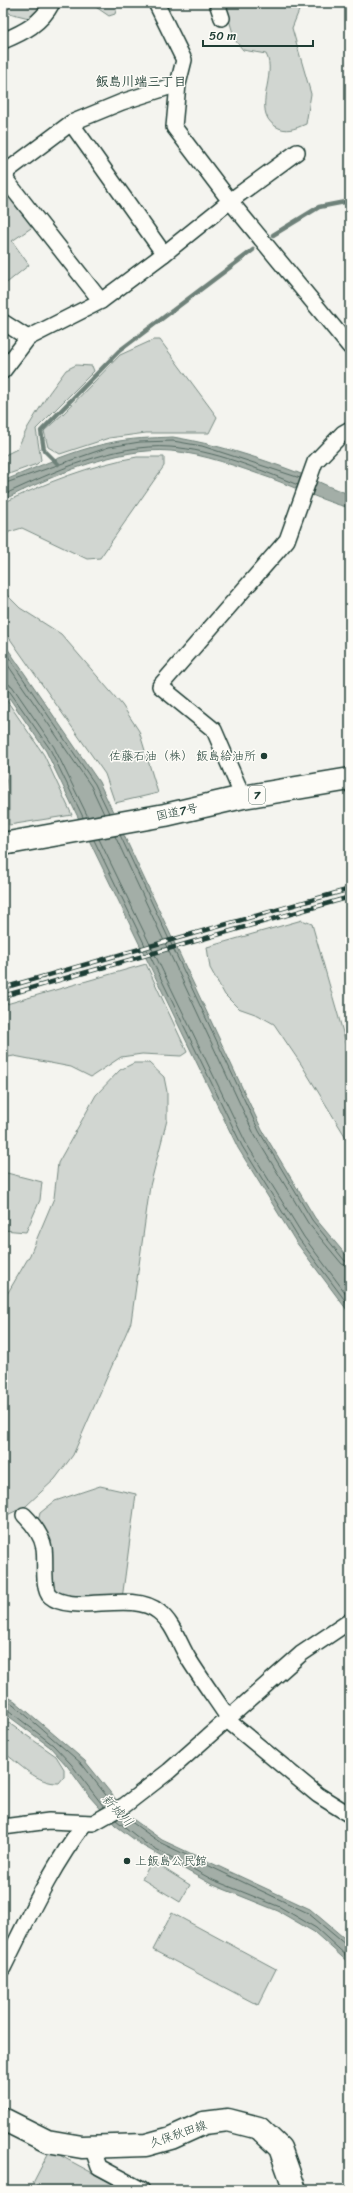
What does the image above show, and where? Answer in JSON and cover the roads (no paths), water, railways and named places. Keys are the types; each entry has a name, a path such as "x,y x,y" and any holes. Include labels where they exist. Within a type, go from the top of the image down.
{"main road":[{"name":"国道7号","path":"3,844 165,815 243,797 350,779"},
{"name":"久保秋田線","path":"3,2119 47,2141 92,2147 146,2145 171,2138 204,2123 228,2120 259,2128 280,2148 294,2190"}],"street":[{"path":"3,42 28,29 45,16 52,3"},
{"path":"156,3 184,60 178,84 174,127 230,201 350,347"},
{"path":"217,3 222,18"},
{"path":"101,301 6,180 7,171 71,123 122,102 178,84"},
{"path":"71,123 164,254"},
{"path":"3,371 28,338 101,301 164,254 230,201 297,152"},
{"path":"3,322 28,338"},
{"path":"243,797 214,730 160,686 287,540 315,462 343,433 350,429"},
{"path":"24,1514 35,1526 44,1547 46,1586 50,1596 64,1602 133,1602 159,1611 169,1623 188,1658 228,1720 318,1795 350,1815"},
{"path":"3,1968 46,1883 71,1841 89,1823 126,1805 169,1772 302,1654 350,1621"},
{"path":"3,1827 50,1821 89,1823"},
{"path":"92,2147 99,2168 142,2190"}],"water":[{"path":"173,437 204,443 236,452 266,461 303,475 350,494 350,508 329,502 234,465 196,455 171,451 129,453 107,458 63,473 3,500 3,481 69,454 117,441 141,438"},
{"path":"3,642 99,782 262,1130 315,1218 350,1260 350,1314 296,1242 238,1148 46,751 3,689"},
{"path":"3,758 6,780 3,820"},
{"name":"新城川","path":"3,1694 15,1701 85,1761 130,1817 162,1840 310,1909 350,1943 350,1964 314,1932 278,1911 211,1884 143,1846 115,1825 89,1796 68,1767 50,1747 3,1712"}],"waterway":[{"path":"273,235 319,207 350,201"},
{"path":"58,464 44,450 41,431 119,351 253,250"}],"railway":[{"path":"3,988 350,889"},
{"path":"3,996 350,897"}],"place":[{"name":"佐藤石油（株） 飯島給油所","path":"264,756"},
{"name":"上飯島公民館","path":"127,1861"}],"district":[{"name":"飯島川端三丁目","path":"141,81"}]}
